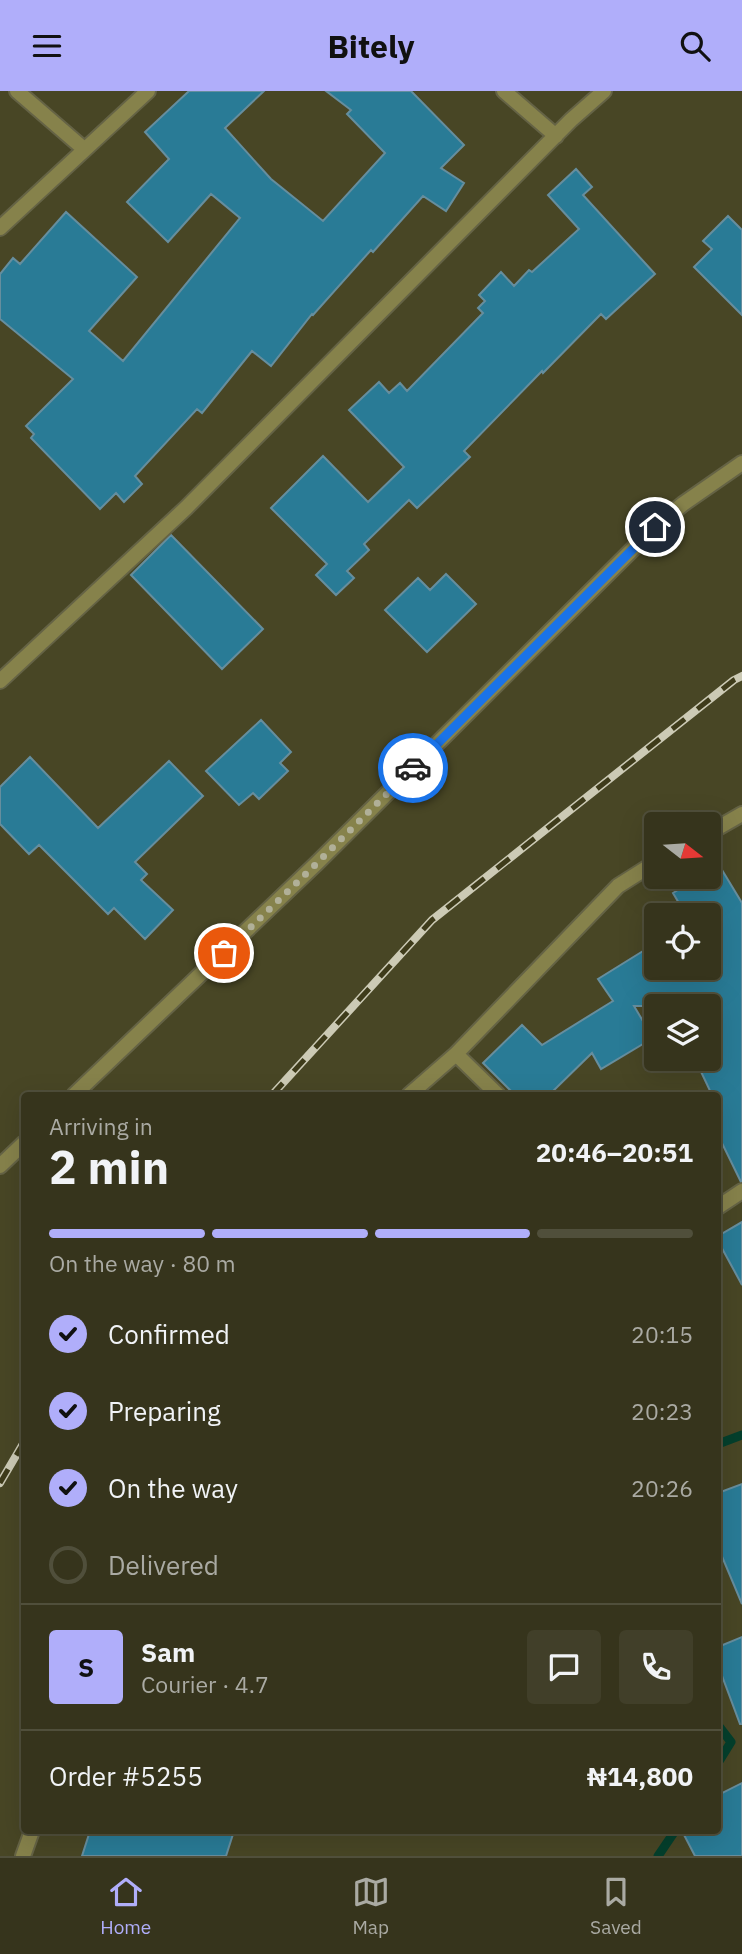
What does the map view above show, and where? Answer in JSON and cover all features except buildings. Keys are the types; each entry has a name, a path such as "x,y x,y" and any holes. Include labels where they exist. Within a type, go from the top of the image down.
{"street":[{"path":"17,91 84,149"},
{"path":"0,228 148,91"},
{"path":"504,91 556,137"},
{"path":"0,681 186,507 571,120 604,91"},
{"path":"77,1092 317,863 655,527 682,504 742,463"},
{"path":"721,826 742,814"},
{"path":"412,1092 456,1053 618,886 644,870"},
{"path":"456,1053 495,1092"},
{"path":"0,1166 21,1146"},
{"path":"721,1205 742,1191"},
{"path":"23,1856 31,1834"}],"waterway":[{"path":"721,1443 742,1435"},
{"path":"721,1729 731,1742 721,1758"},
{"path":"658,1856 673,1834"}],"railway":[{"path":"275,1092 432,920 742,676"},
{"path":"0,1483 21,1447"}],"way so far":[{"path":"224,953 413,768"}],"route":[{"path":"413,768 655,527"}]}
